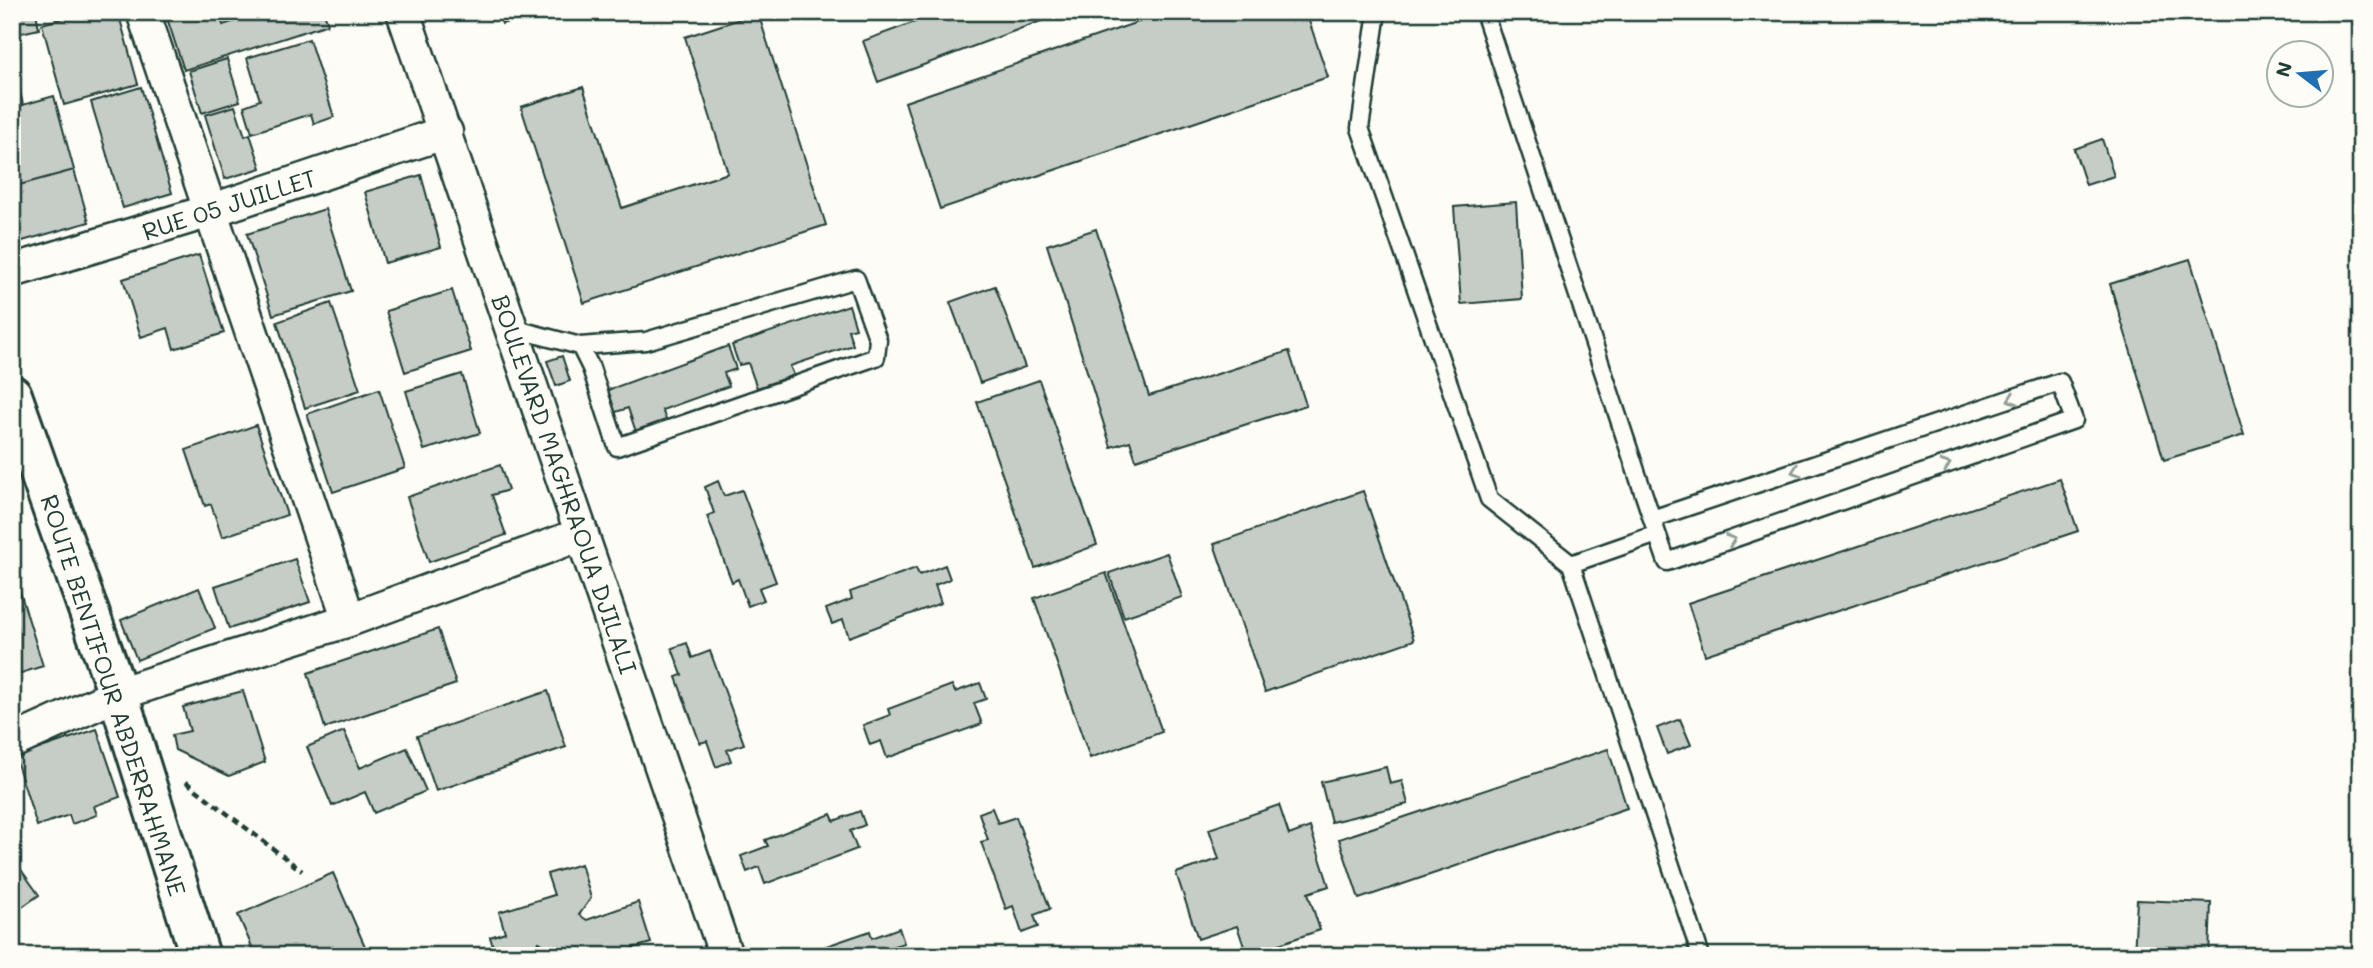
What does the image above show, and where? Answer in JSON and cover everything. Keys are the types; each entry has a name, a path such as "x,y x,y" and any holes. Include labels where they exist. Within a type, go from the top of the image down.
{"main road":[{"name":"ROUTE BENTIFOUR ABDERRAHMANE","path":"12,396 118,694 200,956"}],"street":[{"path":"143,12 349,620"},
{"name":"BOULEVARD MAGHRAOUA DJILALI","path":"403,12 726,956"},
{"name":"RUE 05 JUILLET","path":"12,271 210,211 446,132"},
{"path":"12,742 118,694 349,620 582,534"}],"lane":[{"path":"1377,12 1360,128 1489,499 1571,564 1701,956"},
{"path":"1484,12 1654,527 1667,562 2074,420 2060,382 1654,527 1571,564"},
{"path":"512,328 580,346 646,341 856,279 878,340 876,357 617,447 591,368 580,346"}],"path":[{"path":"185,781 302,871"}],"building":[{"path":"36,12 39,29 12,35 12,16"},
{"path":"85,12 118,12 138,84 64,105 42,24"},
{"path":"165,12 219,12 223,25 263,12 324,12 328,24 184,70"},
{"path":"498,12 541,12 502,24"},
{"path":"942,12 1065,12 878,82 863,41"},
{"path":"1167,12 1306,12 1328,77 940,209 905,102"},
{"path":"758,13 826,225 584,303 521,107 583,87 622,208 728,173 685,37"},
{"path":"309,39 334,117 314,124 311,114 252,133 244,106 260,100 247,58"},
{"path":"12,56 23,105 12,108"},
{"path":"227,59 240,101 202,113 189,71"},
{"path":"141,87 172,193 123,208 91,102"},
{"path":"54,96 74,170 12,187 12,108"},
{"path":"235,106 245,136 250,134 261,168 225,179 205,115"},
{"path":"2102,139 2114,176 2086,185 2074,149"},
{"path":"74,170 89,222 12,244 12,187"},
{"path":"421,175 441,247 385,263 365,192"},
{"path":"1516,202 1522,299 1461,304 1454,207"},
{"path":"325,209 351,291 273,315 247,234"},
{"path":"1096,229 1149,396 1289,351 1306,405 1136,460 1130,441 1111,447 1047,245"},
{"path":"199,255 224,333 174,349 168,328 141,337 123,279"},
{"path":"2190,259 2244,435 2164,460 2110,284"},
{"path":"995,286 1025,367 980,383 950,302"},
{"path":"452,290 471,351 405,372 386,311"},
{"path":"331,303 360,390 305,408 277,322"},
{"path":"849,305 856,328 848,330 853,345 790,366 794,375 757,388 748,363 739,365 732,345"},
{"path":"728,346 736,369 724,373 729,386 662,410 667,421 636,432 628,408 613,413 605,391"},
{"path":"562,356 570,381 556,386 547,361"},
{"path":"462,374 480,433 424,450 406,391"},
{"path":"1039,380 1097,545 1035,568 977,402"},
{"path":"379,389 405,468 333,492 307,414"},
{"path":"256,425 287,515 222,537 211,504 205,506 186,450"},
{"path":"500,465 508,490 492,495 506,535 429,562 407,497"},
{"path":"2060,479 2078,531 1705,655 1688,603"},
{"path":"718,481 724,496 742,490 776,582 759,588 764,600 748,606 738,579 732,582 707,516 714,513 705,487"},
{"path":"1363,491 1414,640 1265,692 1214,544"},
{"path":"1167,553 1182,597 1124,617 1109,573"},
{"path":"295,559 310,602 229,629 215,586"},
{"path":"945,565 950,579 935,585 941,603 849,637 843,620 832,624 826,609 852,599 850,592 916,568 919,575"},
{"path":"12,566 43,666 12,676"},
{"path":"1106,573 1162,732 1090,758 1034,598"},
{"path":"199,588 215,628 137,660 121,620"},
{"path":"438,629 456,684 325,728 308,673"},
{"path":"687,643 692,658 710,651 744,744 727,750 731,761 716,767 707,741 700,743 676,677 682,675 672,648"},
{"path":"980,683 986,699 974,703 982,724 887,758 881,741 870,745 863,725 890,715 888,709 952,685 955,692"},
{"path":"243,691 265,762 229,776 175,750 172,735 190,731 183,707"},
{"path":"548,691 566,747 436,791 417,736"},
{"path":"1680,719 1691,745 1667,754 1657,728"},
{"path":"97,729 120,797 94,806 97,815 72,824 69,815 37,826 15,757"},
{"path":"344,731 360,768 407,748 426,791 374,813 365,792 332,806 307,747"},
{"path":"1608,749 1627,808 1359,899 1339,839"},
{"path":"1386,767 1390,784 1402,781 1408,804 1331,822 1321,782"},
{"path":"1279,805 1289,835 1310,827 1329,886 1308,893 1320,930 1247,955 1237,926 1198,939 1176,873 1219,859 1209,829"},
{"path":"992,808 998,823 1016,817 1050,909 1034,915 1038,927 1022,933 1013,906 1006,909 981,842 988,840 979,813"},
{"path":"860,811 865,825 850,831 857,849 765,884 759,867 747,872 741,856 768,846 765,840 831,814 834,821"},
{"path":"12,857 39,895 12,914"},
{"path":"581,864 591,898 579,915 587,920 638,902 651,943 633,948 635,956 548,956 552,950 539,942 531,956 496,956 490,937 505,932 499,912 554,895 547,874"},
{"path":"333,873 367,951 356,956 256,956 238,915"},
{"path":"2137,900 2211,903 2209,956 2134,956"},
{"path":"899,928 904,943 888,948 891,956 803,954 870,931 872,938"}]}
